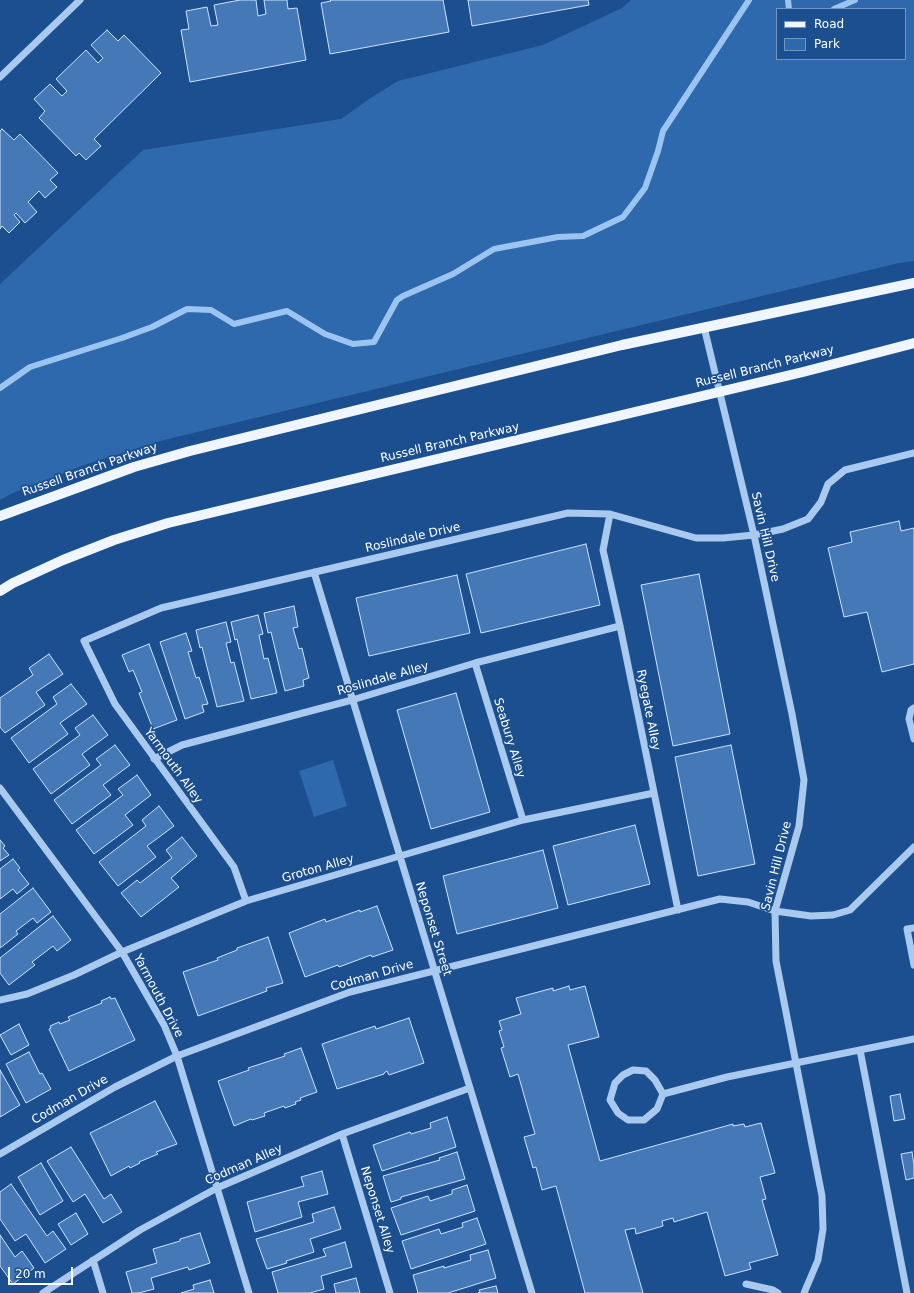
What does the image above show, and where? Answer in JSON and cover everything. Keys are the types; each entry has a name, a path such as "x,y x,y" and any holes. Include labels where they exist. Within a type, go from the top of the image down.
{"main road":[{"name":"Russell Branch Parkway","path":"0,516 134,467 190,451 622,345 914,283"},
{"name":"Russell Branch Parkway","path":"0,591 13,583 63,560 114,540 168,522 719,392 914,343"}],"street":[{"path":"0,76 80,0"},
{"name":"Savin Hill Drive","path":"704,327 754,536 792,714 804,780 799,826 775,911 776,962 822,1196 822,1229 818,1260 804,1293"},
{"name":"Roslindale Drive","path":"84,641 161,608 568,513 610,514 696,538 754,536 783,529 808,520 821,502 828,484 844,470 914,453"},
{"name":"Ryegate Alley","path":"610,514 603,550 678,910"},
{"name":"Neponset Street","path":"314,572 532,1293"},
{"name":"Roslindale Alley","path":"154,759 182,745 352,700 475,663 620,626"},
{"name":"Yarmouth Alley","path":"84,641 115,704 234,868 246,901"},
{"name":"Seabury Alley","path":"475,663 523,820"},
{"path":"914,708 911,710 909,720 914,740"},
{"name":"Yarmouth Drive","path":"0,788 122,952 164,1025 177,1056 249,1293"},
{"name":"Groton Alley","path":"0,1000 34,991 74,975 122,952 246,901 523,820 654,792"},
{"name":"Codman Drive","path":"0,1154 114,1087 177,1056 350,992 720,899 748,902 775,911 811,916 833,915 850,910 914,847"},
{"path":"914,928 907,929 914,965"},
{"path":"663,1094 727,1077 795,1062 914,1039"},
{"path":"860,1050 907,1293"},
{"path":"634,1070 646,1070 655,1080 663,1094 657,1109 644,1120 628,1120 618,1113 610,1100 615,1083 623,1075 634,1070"},
{"name":"Codman Alley","path":"43,1293 140,1230 217,1188 342,1134 470,1088"},
{"name":"Neponset Alley","path":"342,1134 390,1293"},
{"path":"93,1260 103,1293"},
{"path":"746,1284 773,1290 778,1293"}],"green space":[{"path":"631,0 914,0 914,261 899,263 164,440 87,464 13,493 0,500 0,284 143,150 341,119 398,81 543,45 622,8"},
{"path":"333,760 347,806 314,817 299,771"}],"building":[{"path":"240,0 256,0 258,16 266,14 264,0 287,0 288,9 297,8 306,60 190,82 181,30 189,29 186,11 207,7 211,26 218,25 214,5"},
{"path":"330,0 443,0 449,32 330,54 321,3 331,1"},
{"path":"468,0 588,0 589,5 472,26"},
{"path":"107,30 118,41 124,35 161,73 94,139 101,146 86,160 79,153 76,156 39,118 45,111 34,99 50,84 62,96 67,91 56,79 86,50 98,63 103,58 91,45"},
{"path":"2,129 14,140 20,134 58,173 50,180 57,187 45,198 39,191 28,202 37,212 25,223 16,213 14,215 20,222 9,233 2,226 0,229 0,131"},
{"path":"899,521 901,531 914,528 914,664 882,672 867,612 844,617 828,548 852,542 850,532"},
{"path":"586,544 600,605 481,633 466,574"},
{"path":"699,574 730,734 673,746 641,585"},
{"path":"457,575 470,633 369,656 356,598"},
{"path":"294,606 298,627 293,628 299,649 302,648 309,678 303,680 304,686 285,691 271,632 268,633 264,613"},
{"path":"258,615 263,634 259,635 264,659 268,658 277,693 251,699 237,639 235,640 231,622"},
{"path":"226,622 231,642 226,643 231,663 234,662 244,701 217,707 202,647 200,648 196,630"},
{"path":"186,633 192,651 188,652 196,678 199,677 208,704 202,705 204,712 185,719 160,642"},
{"path":"149,644 177,720 153,729 139,693 142,692 133,670 129,672 122,655"},
{"path":"49,654 63,674 36,692 45,705 5,733 0,727 0,698 33,675 29,668"},
{"path":"71,684 87,704 60,723 68,734 29,763 11,738 57,704 53,697"},
{"path":"456,693 490,812 431,829 397,710"},
{"path":"93,715 108,735 82,754 90,765 51,794 33,769 80,735 75,728"},
{"path":"115,745 130,765 103,785 111,795 72,824 54,800 101,765 96,759"},
{"path":"731,745 755,864 698,876 675,757"},
{"path":"137,775 151,795 125,815 133,825 94,854 76,830 123,795 118,789"},
{"path":"159,806 174,826 147,846 156,857 118,886 99,862 146,826 142,820"},
{"path":"635,825 650,884 568,905 553,846"},
{"path":"182,837 197,856 171,878 179,887 141,917 121,893 137,880 140,883 172,858 166,850"},
{"path":"0,840 5,846 3,848 9,855 0,861"},
{"path":"543,850 558,908 457,934 443,876"},
{"path":"13,859 20,868 18,870 29,884 17,894 13,889 0,899 0,869"},
{"path":"33,888 51,912 37,923 33,918 16,931 18,934 0,948 0,914"},
{"path":"377,906 393,950 372,957 371,955 339,967 338,965 305,977 289,933 325,919 326,922 360,910 360,912"},
{"path":"53,916 71,940 57,951 53,946 32,962 35,965 9,985 0,973 0,958"},
{"path":"268,937 283,983 266,988 267,991 198,1016 183,972 218,960 217,958 237,950 237,948"},
{"path":"569,986 570,990 585,986 599,1037 568,1045 600,1161 733,1124 733,1126 744,1124 745,1127 761,1123 775,1173 760,1177 766,1199 762,1200 778,1255 749,1263 751,1269 725,1276 707,1212 674,1222 673,1218 662,1221 663,1226 636,1234 635,1228 625,1230 643,1293 585,1293 556,1186 542,1190 536,1167 533,1168 524,1137 535,1134 518,1074 510,1077 501,1048 504,1047 499,1031 502,1030 499,1021 521,1014 516,998 553,988 553,991"},
{"path":"110,997 111,999 115,998 135,1040 69,1071 49,1029 51,1028 50,1026 59,1022 60,1024 70,1020 68,1017 102,1003 101,1001"},
{"path":"409,1018 424,1063 389,1075 387,1071 384,1074 337,1089 322,1044 375,1026 376,1029"},
{"path":"19,1024 29,1045 11,1055 0,1035"},
{"path":"301,1048 317,1092 300,1098 301,1100 295,1102 296,1104 285,1108 284,1106 264,1113 265,1116 251,1119 234,1126 218,1081 249,1070 248,1068 285,1056 284,1054"},
{"path":"29,1052 40,1074 42,1073 51,1089 26,1103 6,1064"},
{"path":"0,1070 20,1105 0,1117"},
{"path":"900,1094 905,1119 894,1121 890,1096"},
{"path":"155,1101 177,1144 156,1152 158,1154 139,1162 140,1163 130,1168 129,1166 111,1176 90,1133"},
{"path":"447,1117 456,1147 382,1171 373,1145 410,1132 411,1134 431,1128 430,1123"},
{"path":"71,1147 104,1199 111,1194 122,1212 103,1223 85,1194 73,1202 47,1161"},
{"path":"457,1152 465,1179 401,1197 401,1199 391,1202 383,1176 440,1160 439,1158"},
{"path":"912,1152 914,1178 906,1180 901,1154"},
{"path":"41,1163 63,1201 40,1215 18,1177"},
{"path":"322,1171 328,1194 298,1202 302,1217 255,1232 247,1202 304,1186 301,1177"},
{"path":"11,1184 47,1236 53,1231 66,1249 45,1263 26,1234 15,1241 0,1219 0,1192"},
{"path":"467,1185 475,1211 401,1235 391,1208 428,1196 430,1201 452,1194 452,1190"},
{"path":"334,1207 341,1229 310,1239 314,1252 267,1269 256,1239 314,1222 312,1214"},
{"path":"76,1213 88,1234 71,1245 58,1224"},
{"path":"477,1218 486,1244 411,1269 402,1241 439,1229 441,1234 463,1227 462,1223"},
{"path":"200,1233 210,1263 189,1270 188,1267 151,1278 154,1289 139,1293 132,1293 126,1272 157,1263 153,1249"},
{"path":"0,1235 15,1257 22,1251 34,1268 13,1284 0,1266"},
{"path":"345,1242 352,1267 321,1276 324,1289 310,1293 278,1293 272,1272 326,1256 323,1249"},
{"path":"488,1250 496,1278 448,1293 418,1293 413,1275 471,1260 470,1255"},
{"path":"356,1278 360,1293 336,1293 334,1284"},
{"path":"210,1280 214,1293 181,1293 194,1289 193,1285"},
{"path":"496,1286 498,1293 478,1293 480,1292 479,1290"}],"waterway":[{"path":"0,388 30,367 152,327 187,309 211,310 234,324 287,311 325,334 353,344 374,342 397,300 453,274 494,249 558,237 583,236 623,217 645,188 658,151 663,131 749,0"},
{"path":"788,0 789,8"},
{"path":"836,8 855,0"}]}
